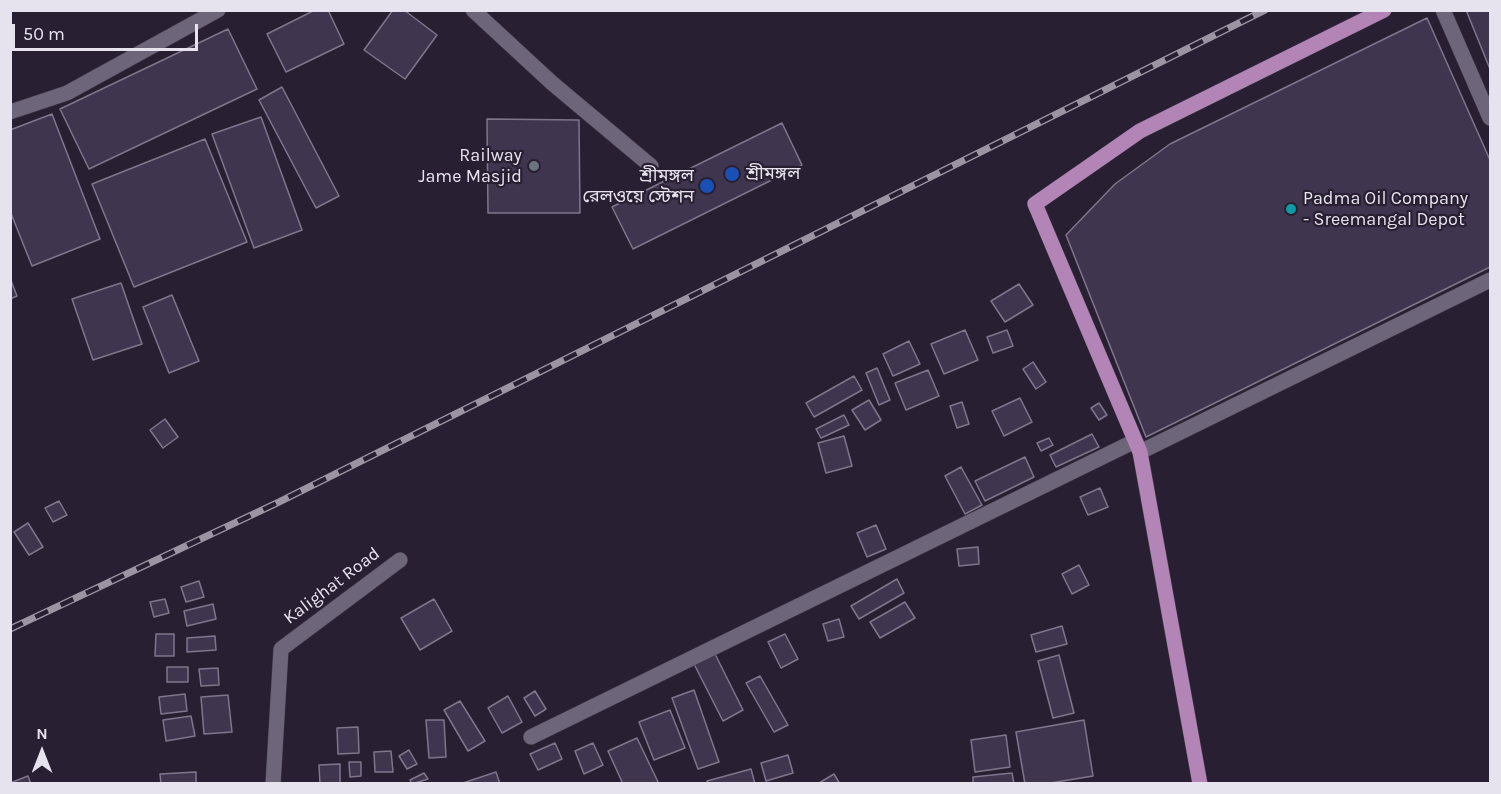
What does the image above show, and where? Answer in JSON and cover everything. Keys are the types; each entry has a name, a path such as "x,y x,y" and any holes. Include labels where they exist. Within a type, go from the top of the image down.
{"main road":[{"path":"1200,783 1137,446 1035,204 1140,131 1207,95 1384,10"}],"street":[{"path":"10,112 67,93 218,10"},
{"path":"473,10 552,83 651,166"},
{"path":"1443,10 1491,118"},
{"path":"531,737 1137,446 1491,280"},
{"name":"Kalighat Road","path":"273,783 281,649 400,560"}],"building":[{"path":"315,10 328,10 344,44 286,72 267,34"},
{"path":"393,10 404,10 437,35 405,79 364,50"},
{"path":"1466,10 1490,10 1490,69"},
{"name":"Padma Oil Company - Sreemangal Depot","path":"1427,18 1490,160 1490,267 1146,437 1066,235 1115,184 1170,144"},
{"path":"228,29 257,89 89,169 60,109"},
{"path":"282,87 339,196 316,208 259,100"},
{"path":"52,114 100,239 32,266 10,211 10,130"},
{"path":"261,117 302,230 254,248 212,134"},
{"name":"Railway Jame Masjid","path":"487,119 579,120 580,213 488,213"},
{"name":"শ্রীমঙ্গল রেলওয়ে স্টেশন","path":"782,123 802,165 633,249 612,207"},
{"path":"205,139 247,242 134,287 92,184"},
{"path":"10,278 17,296 10,299"},
{"path":"121,283 142,344 93,360 72,299"},
{"path":"1019,284 1033,305 1005,322 991,301"},
{"path":"172,295 199,361 169,373 143,307"},
{"path":"965,330 978,360 944,374 931,344"},
{"path":"1007,330 1013,346 993,353 987,337"},
{"path":"909,341 920,364 893,376 883,354"},
{"path":"1033,362 1046,382 1036,389 1023,369"},
{"path":"877,368 890,400 879,405 866,373"},
{"path":"928,370 939,396 906,410 895,383"},
{"path":"854,376 862,390 814,417 806,403"},
{"path":"1020,398 1032,422 1004,436 992,411"},
{"path":"869,400 881,420 865,430 852,410"},
{"path":"962,402 969,424 957,428 950,406"},
{"path":"1099,403 1107,415 1099,420 1091,408"},
{"path":"844,415 849,425 821,438 816,429"},
{"path":"165,419 178,437 163,448 150,430"},
{"path":"1092,434 1099,447 1056,467 1050,455"},
{"path":"844,436 852,466 826,473 818,443"},
{"path":"1049,438 1053,445 1041,451 1037,443"},
{"path":"1025,457 1034,477 985,501 975,481"},
{"path":"961,467 982,505 965,514 945,476"},
{"path":"1100,488 1108,507 1088,515 1080,497"},
{"path":"59,501 67,515 53,522 45,508"},
{"path":"28,523 43,547 29,555 14,532"},
{"path":"876,525 886,549 867,557 857,533"},
{"path":"978,547 979,564 959,566 957,549"},
{"path":"1079,565 1089,585 1072,594 1062,574"},
{"path":"897,579 904,593 859,619 851,606"},
{"path":"199,581 204,597 186,602 181,587"},
{"path":"165,599 169,613 154,617 150,602"},
{"path":"434,599 452,631 420,650 401,618"},
{"path":"905,602 915,618 880,638 870,622"},
{"path":"213,604 216,619 187,626 184,611"},
{"path":"839,619 844,637 828,641 823,624"},
{"path":"1062,626 1067,644 1036,652 1031,635"},
{"path":"156,634 174,634 174,656 155,656"},
{"path":"785,634 798,659 781,668 768,642"},
{"path":"215,636 216,650 187,652 187,638"},
{"path":"715,654 743,710 723,721 694,664"},
{"path":"1059,655 1074,713 1053,718 1038,661"},
{"path":"167,667 188,667 188,682 167,682"},
{"path":"218,668 219,685 201,686 199,669"},
{"path":"760,676 788,725 774,732 746,683"},
{"path":"694,690 719,762 698,769 672,698"},
{"path":"535,691 546,709 535,716 524,698"},
{"path":"185,694 187,711 161,714 159,697"},
{"path":"228,695 232,732 204,734 201,697"},
{"path":"508,696 522,722 502,733 488,708"},
{"path":"460,701 485,741 468,751 444,710"},
{"path":"670,710 685,748 654,760 639,722"},
{"path":"191,716 195,736 166,741 163,720"},
{"path":"426,720 444,720 446,757 429,758"},
{"path":"1084,720 1093,776 1044,784 1025,784 1016,732"},
{"path":"358,727 359,753 338,754 337,728"},
{"path":"1006,735 1010,767 975,772 971,740"},
{"path":"637,738 659,784 623,784 608,751"},
{"path":"555,743 562,759 538,770 530,754"},
{"path":"593,743 603,765 584,774 575,751"},
{"path":"409,750 417,764 407,769 399,756"},
{"path":"391,751 393,772 375,772 374,752"},
{"path":"788,755 793,773 766,781 761,763"},
{"path":"349,762 361,762 361,776 350,777"},
{"path":"340,764 340,783 320,784 319,765"},
{"path":"751,769 755,784 708,784 707,781"},
{"path":"196,772 196,784 161,784 160,774"},
{"path":"496,772 500,784 463,784 463,783"},
{"path":"424,773 428,779 412,784 410,780"},
{"path":"1012,773 1014,784 973,784 973,777"},
{"path":"834,774 840,784 819,784 819,783"},
{"path":"28,776 31,784 10,784 10,783"}],"railway":[{"path":"10,629 277,503 1265,10"}],"place":[{"name":"Railway Jame Masjid","path":"534,166"},
{"name":"শ্রীমঙ্গল","path":"732,174"},
{"name":"শ্রীমঙ্গল রেলওয়ে স্টেশন","path":"707,186"},
{"name":"Padma Oil Company - Sreemangal Depot","path":"1291,209"}]}
